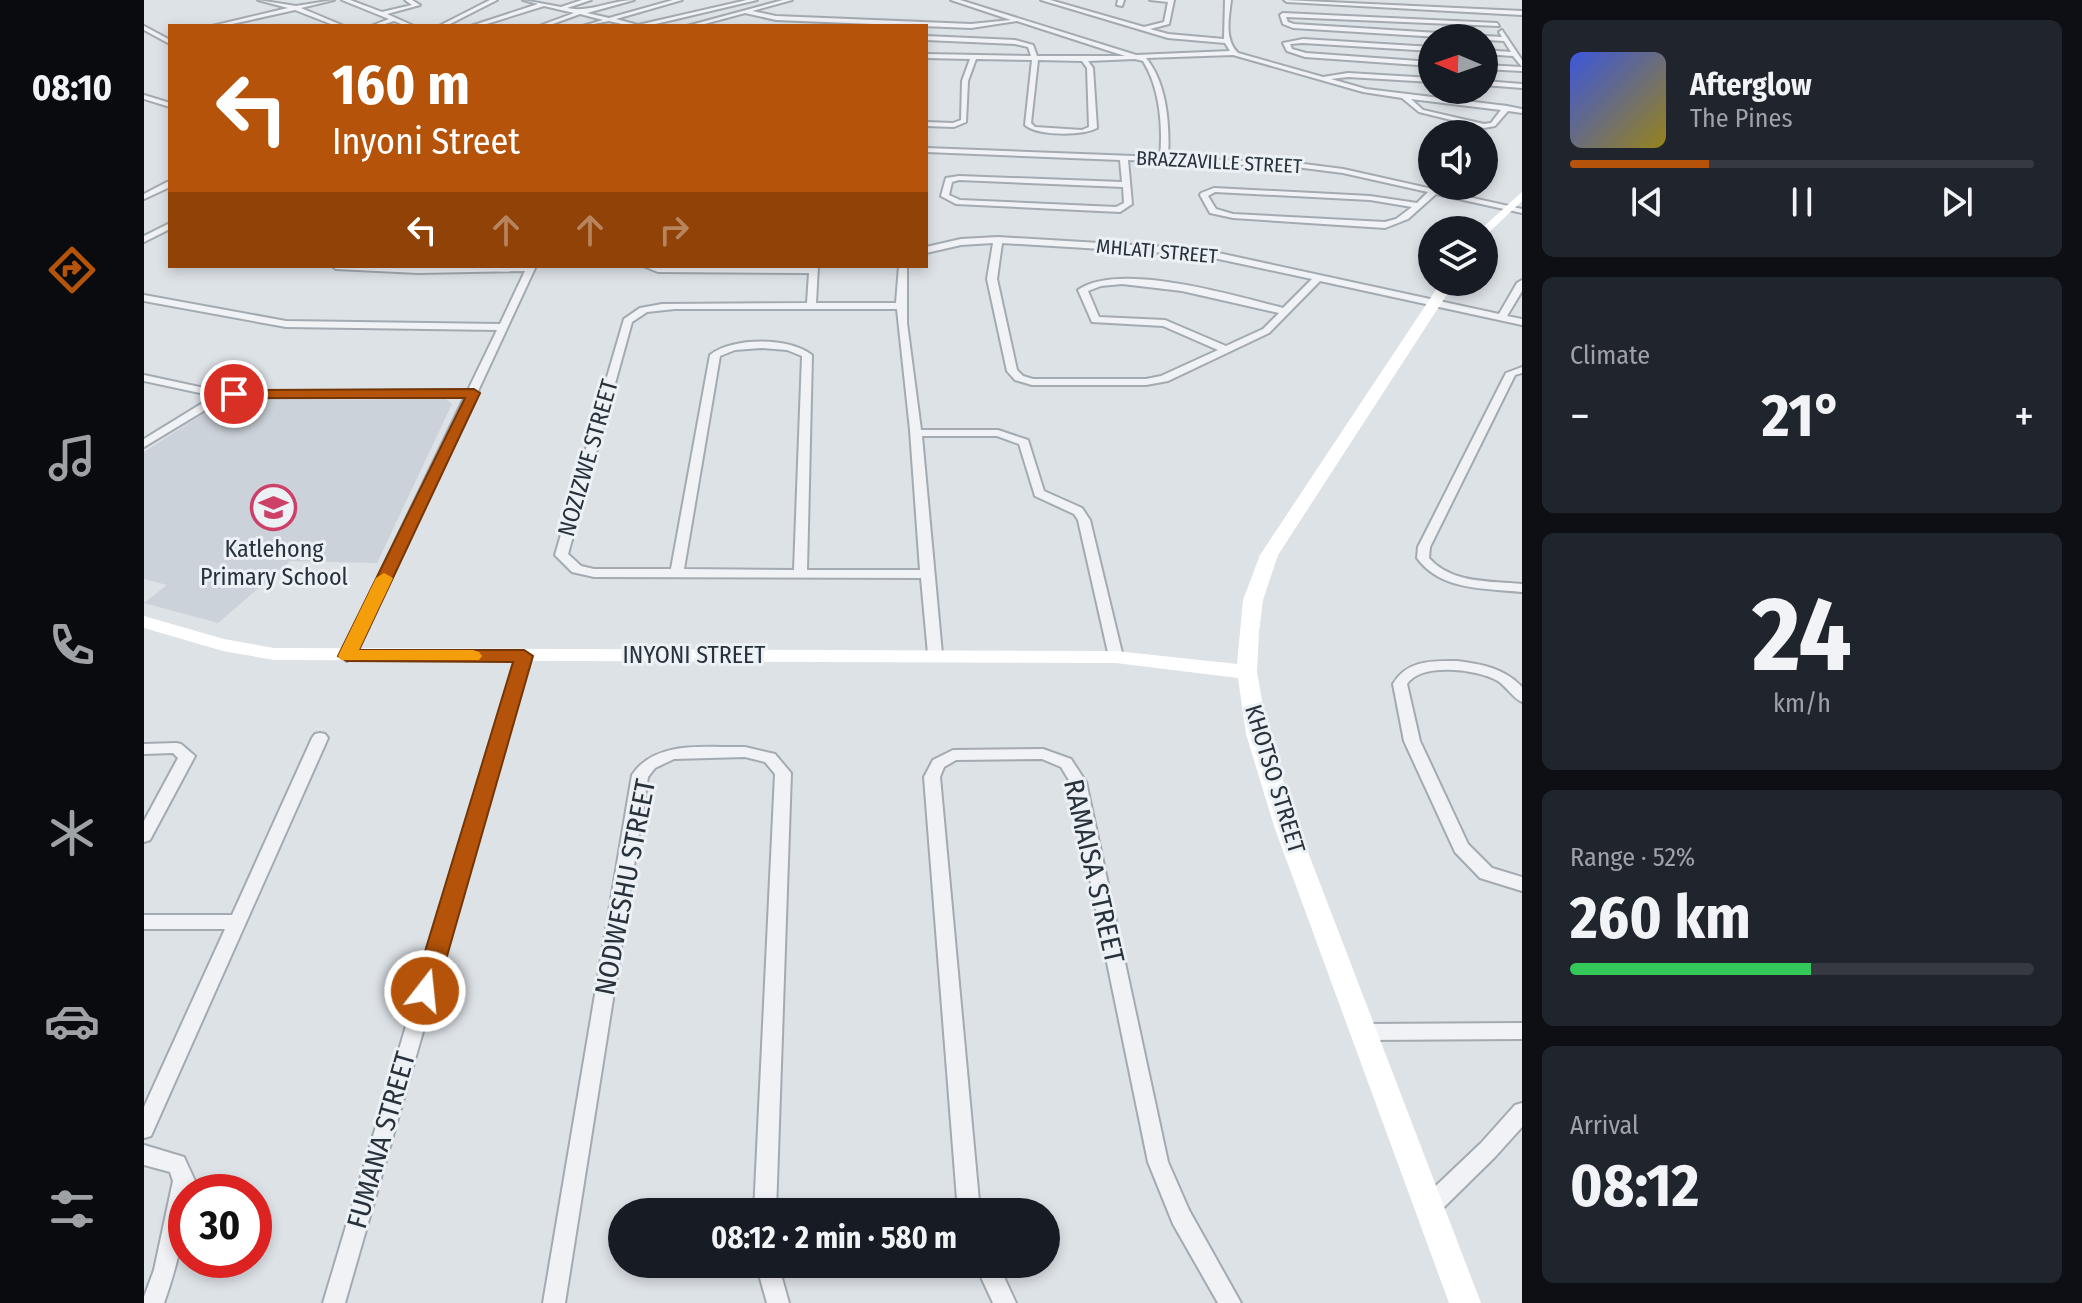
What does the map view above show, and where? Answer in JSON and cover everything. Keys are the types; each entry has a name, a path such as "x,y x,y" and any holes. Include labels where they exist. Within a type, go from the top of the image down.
{"street":[{"path":"265,0 336,24"},
{"path":"224,24 331,0"},
{"path":"345,0 406,24"},
{"path":"382,14 417,5 408,0"},
{"path":"446,24 494,0"},
{"path":"526,0 629,24"},
{"path":"509,24 588,0"},
{"path":"548,24 631,0"},
{"path":"591,24 679,0"},
{"path":"709,0 732,5"},
{"path":"648,24 754,0"},
{"path":"697,24 789,0"},
{"path":"954,0 1139,57 1149,63 1164,127 1164,160"},
{"path":"1048,0 1172,37 1226,41"},
{"path":"1143,29 1167,23 1171,0 1153,0"},
{"path":"1228,0 1226,41 1234,53"},
{"path":"1287,0 1522,13"},
{"path":"480,24 544,2"},
{"path":"870,22 874,9"},
{"path":"743,11 770,18 821,23 922,24"},
{"path":"1488,12 1496,24"},
{"path":"1418,34 1299,27 1286,24 1283,15 1476,24"},
{"path":"255,17 265,21"},
{"path":"380,24 394,19"},
{"path":"928,24 975,26 1018,20"},
{"path":"1498,27 1522,67 1498,67"},
{"path":"144,28 167,38"},
{"path":"144,42 167,38"},
{"path":"928,38 1024,43 1031,46 1035,59 1028,127 1085,132 1093,127 1090,68 1084,59"},
{"path":"1498,39 1506,39"},
{"path":"1418,48 1303,41 1286,43 1289,50 1305,55 1418,63"},
{"path":"928,56 1084,59 1234,53 1358,90 1522,111"},
{"path":"1498,53 1515,54"},
{"path":"928,124 954,125 964,121 965,81 974,57"},
{"path":"1320,78 1348,75 1418,79"},
{"path":"1498,84 1522,86"},
{"path":"1404,96 1417,110 1484,126 1493,125 1507,108"},
{"path":"144,97 168,104"},
{"name":"BRAZZAVILLE STREET","path":"928,150 1312,167 1418,189"},
{"path":"1124,158 1128,206 1107,211 959,202 945,196 949,180 959,178 1126,185"},
{"path":"144,197 168,185"},
{"path":"1416,205 1376,199 1214,190 1204,195 1213,211 1226,215 1379,225 1401,222 1423,200"},
{"path":"1498,218 1522,195"},
{"name":"BRAZZAVILLE STREET","path":"1470,200 1522,211"},
{"path":"144,239 168,227"},
{"path":"154,234 168,237"},
{"path":"998,240 992,279 1012,371 1019,378 1041,383 1146,382 1164,379 1266,331 1317,279"},
{"name":"MHLATI STREET","path":"928,250 961,242 998,240 1200,252 1522,322"},
{"path":"377,268 493,268"},
{"path":"347,656 531,268"},
{"path":"654,268 814,268 811,306"},
{"path":"903,268 902,306 916,433 925,574 935,654"},
{"path":"1502,317 1522,283"},
{"path":"1227,350 1165,323 1095,320 1083,290 1099,284 1168,284 1287,312"},
{"name":"KHOTSO STREET","path":"1437,296 1269,555 1253,600 1247,672 1257,734 1286,826 1465,1303"},
{"path":"144,298 286,324 503,327"},
{"name":"NOZIZWE STREET","path":"902,306 653,307 636,313 627,321 561,555 577,569 594,573 925,574"},
{"path":"677,573 715,355 733,347 775,346 797,348 807,355 800,573"},
{"path":"1522,370 1511,373 1423,552 1425,562 1442,575 1522,588"},
{"path":"144,378 223,395 474,393"},
{"path":"144,444 223,395"},
{"path":"916,433 998,433 1024,442 1039,493 1078,511 1084,520 1116,657"},
{"name":"INYONI STREET","path":"144,622 247,650 347,656 935,654 1116,657 1247,672"},
{"name":"FUMANA STREET","path":"334,1303 524,656"},
{"path":"1522,697 1504,678 1473,668 1418,668 1409,670 1400,684 1412,741 1461,848 1486,873 1522,884"},
{"path":"144,1129 320,738"},
{"path":"144,749 176,748 187,756 144,836"},
{"name":"NODWESHU STREET","path":"554,1303 640,775 650,764 672,754 756,753 770,758 783,773 766,1198"},
{"name":"RAMAISA STREET","path":"968,1198 932,777 938,764 953,755 1043,754 1066,763 1078,782 1158,1162 1174,1203 1230,1303"},
{"path":"144,922 237,922"},
{"path":"1365,1032 1522,1031"},
{"path":"1429,1207 1522,1112"},
{"path":"144,1155 177,1164 184,1181 165,1270 153,1303"},
{"path":"771,1278 778,1303"},
{"path":"993,1278 1005,1303"}],"shaded area":[{"name":"Katlehong Primary School","path":"446,399 452,404 377,563 290,561 218,623 144,603 167,585 144,579 144,452 217,405 234,400"}],"slow traffic":[{"path":"384,578 347,656 473,656"}],"place":[{"name":"Katlehong Primary School","path":"274,507"}],"route":[{"path":"234,394 474,393 347,656 524,656 425,991"}]}
